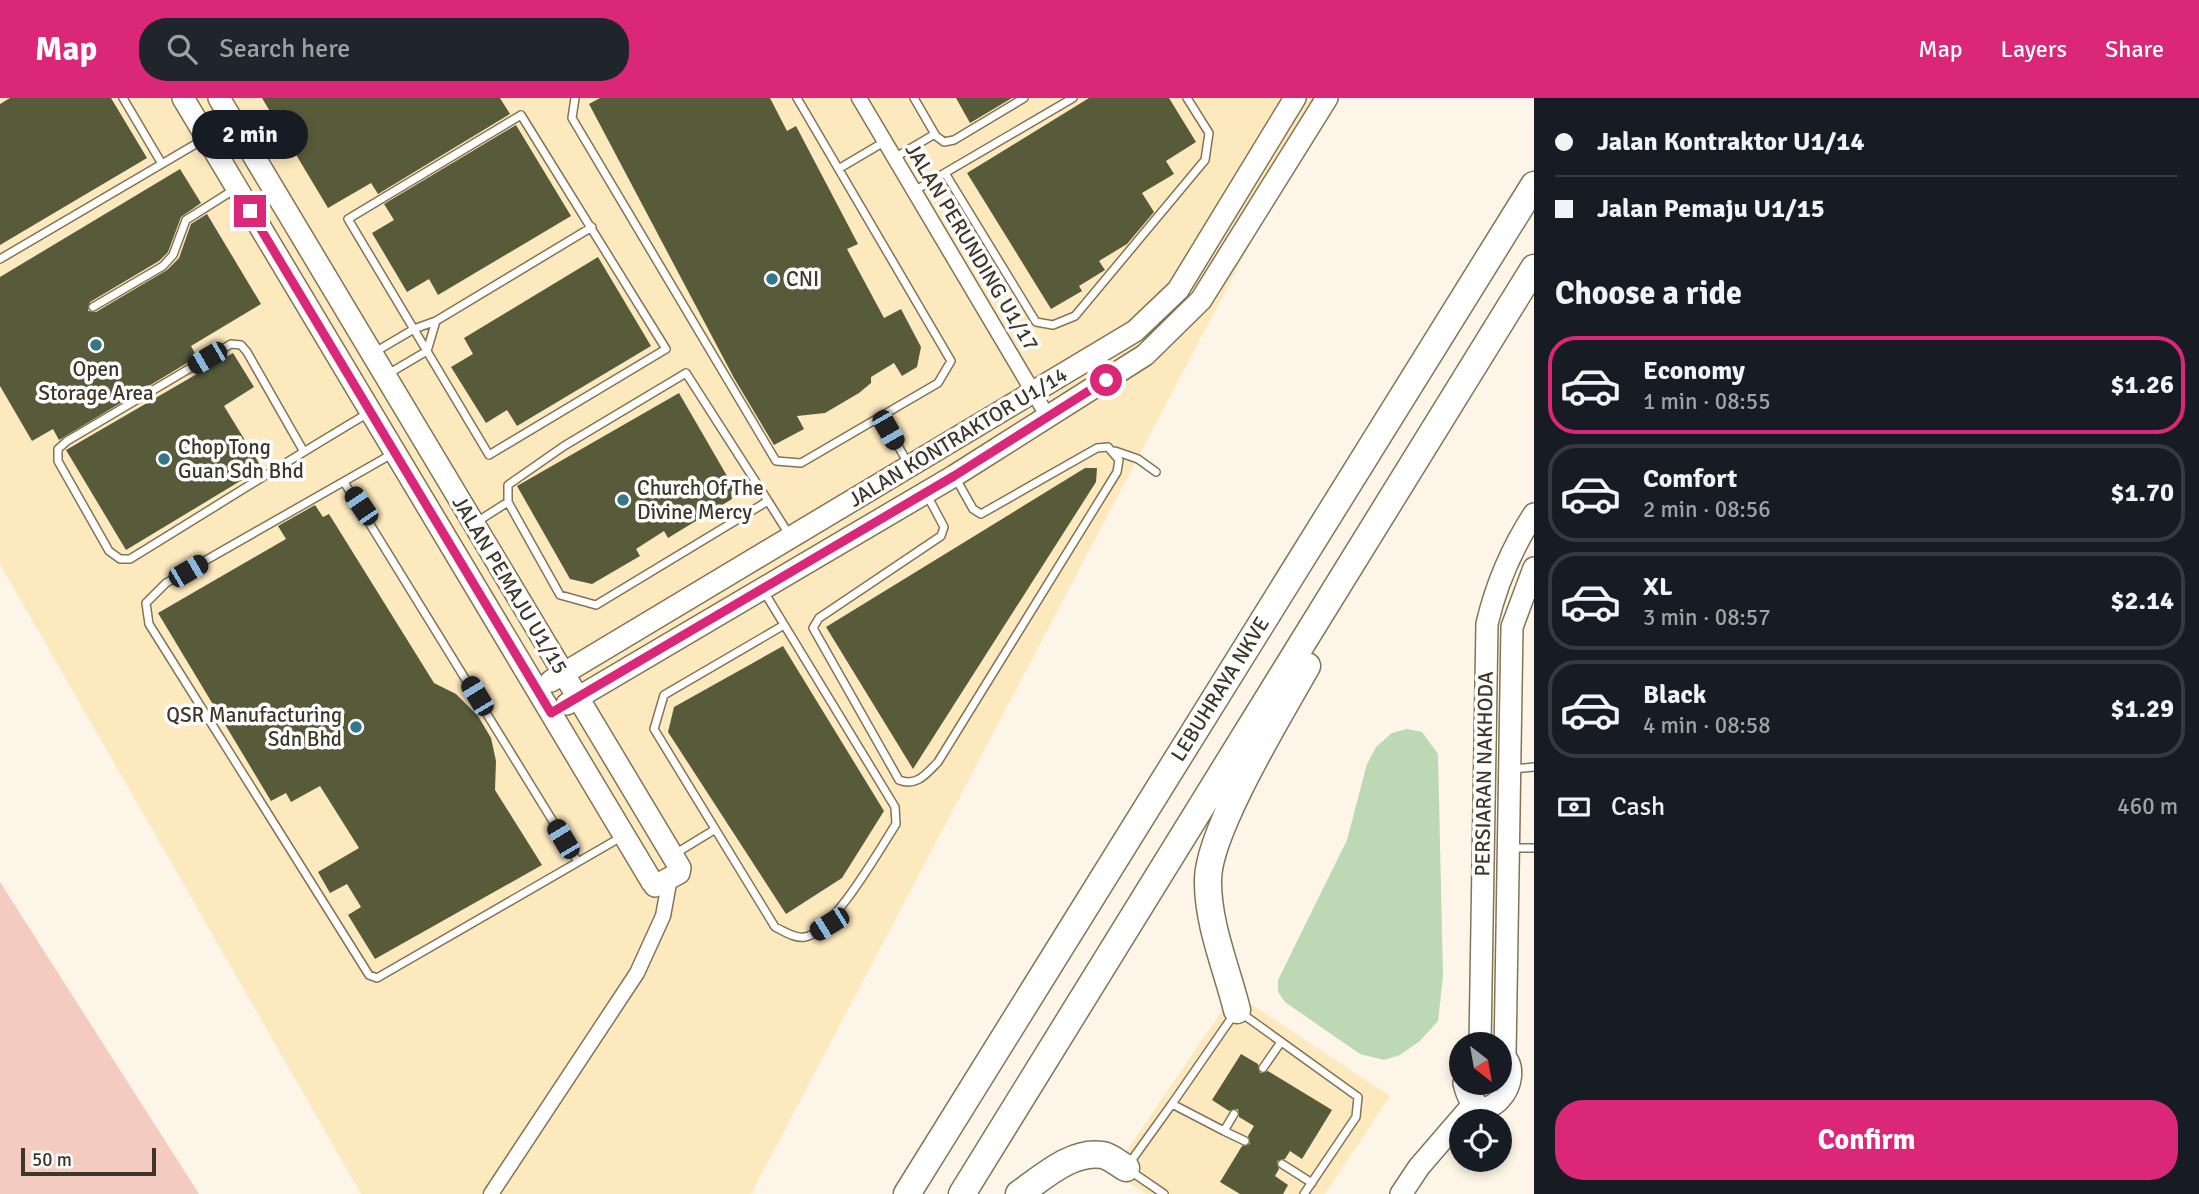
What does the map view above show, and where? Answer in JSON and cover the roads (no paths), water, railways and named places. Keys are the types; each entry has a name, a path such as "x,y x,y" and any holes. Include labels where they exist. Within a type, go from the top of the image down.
{"highway":[{"name":"LEBUHRAYA NKVE","path":"907,1194 1534,185"},
{"path":"962,1194 1534,268"},
{"path":"1237,1010 1209,903 1210,856 1260,751 1479,355"},
{"path":"1019,1194 1062,1165 1083,1156 1104,1155 1126,1168"}],"street":[{"name":"JALAN PEMAJU U1/15","path":"183,98 655,886 670,878"},
{"name":"JALAN PEMAJU U1/15","path":"219,98 673,855"},
{"name":"JALAN PERUNDING U1/17","path":"859,98 1048,417"},
{"name":"JALAN KONTRAKTOR U1/14","path":"537,690 1135,331 1178,290 1295,98"},
{"name":"JALAN KONTRAKTOR U1/14","path":"551,713 926,493 1145,355 1201,299 1327,98"},
{"name":"PERSIARAN NAKHODA","path":"1480,1032 1487,624 1492,599 1508,561 1534,514"},
{"name":"PERSIARAN NAKHODA","path":"1503,1032 1512,627 1534,568"},
{"path":"491,1194 637,973 663,916 670,878 679,873 680,868 673,855"},
{"path":"1472,1096 1475,1102 1483,1106 1500,1106 1514,1096 1527,1080 1512,1062"},
{"path":"1401,1194 1419,1167 1475,1102"}],"lane":[{"path":"123,98 162,164"},
{"path":"575,98 572,118 776,461 801,463 938,383 951,360 797,98"},
{"path":"914,98 935,134 944,142 954,140 1024,98"},
{"path":"914,191 1073,98"},
{"path":"945,173 1036,322 1053,325 1076,317 1205,160 1209,133 1186,98"},
{"path":"521,115 592,227 666,349 489,455 348,219 521,115"},
{"path":"894,158 935,134"},
{"path":"0,259 206,138"},
{"path":"840,168 885,141"},
{"path":"93,307 163,266 173,255 186,220 237,189"},
{"path":"371,355 414,328 436,321 592,227"},
{"path":"384,376 427,351 436,321"},
{"path":"304,452 247,352 241,345 231,344 67,440 58,449 58,461 110,551 120,559 130,559 370,412"},
{"path":"768,501 596,605 561,595 508,502 508,485 564,446 686,373 768,501 791,537"},
{"path":"881,416 909,466"},
{"path":"954,476 973,509 981,514 1097,448 1108,447 1138,459 1156,472"},
{"path":"926,493 944,527 942,536 819,618 813,628 900,780 908,784 920,780 938,762 1117,472 1119,460 1114,451"},
{"path":"395,452 166,583 146,603 149,624 369,975 377,978 385,975 624,835"},
{"path":"344,482 578,862"},
{"path":"474,524 508,502"},
{"path":"762,589 784,625 895,807 896,824 829,924 808,937 797,937 775,927 654,729 664,695 784,625"},
{"path":"1509,770 1534,767"},
{"path":"673,855 715,830"},
{"path":"1507,848 1534,848"},
{"path":"1164,1194 1126,1168 1237,1010 1357,1097 1356,1117 1304,1194"},
{"path":"1263,1068 1281,1042"},
{"path":"1172,1104 1245,1141"},
{"path":"1224,1131 1234,1114"},
{"path":"1282,1164 1312,1183"}],"place":[{"name":"CNI","path":"772,279"},
{"name":"Open Storage Area","path":"96,345"},
{"name":"Chop Tong Guan Sdn Bhd","path":"164,459"},
{"name":"Church Of The Divine Mercy","path":"623,500"},
{"name":"QSR Manufacturing Sdn Bhd","path":"356,727"}]}
